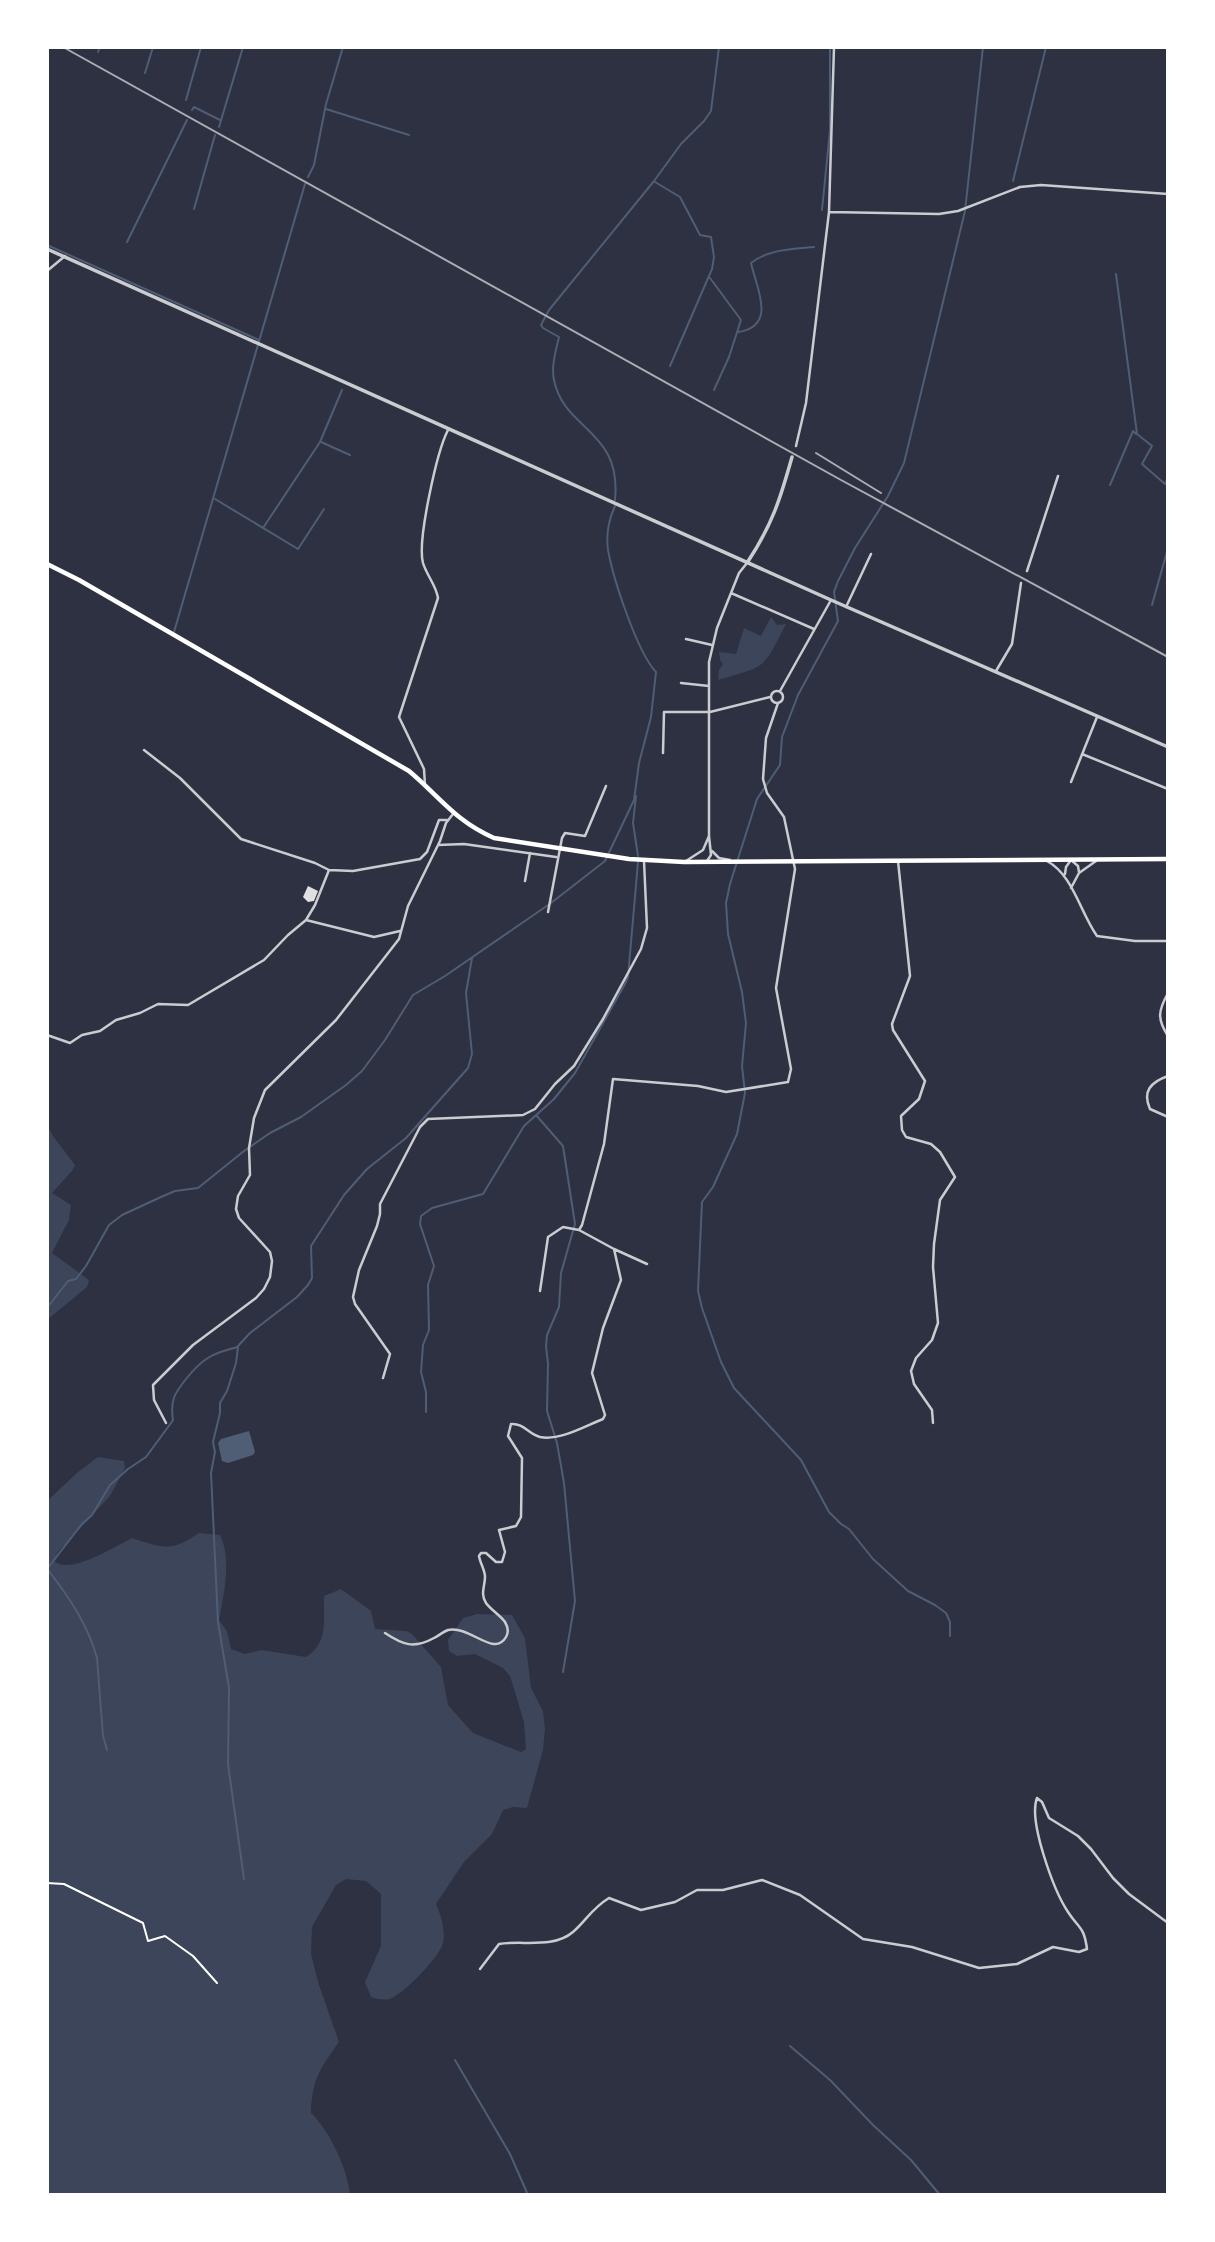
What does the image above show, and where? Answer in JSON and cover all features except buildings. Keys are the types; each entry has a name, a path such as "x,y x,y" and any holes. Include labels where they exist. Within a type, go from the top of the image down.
{"main road":[{"path":"47,564 272,690 409,771 453,814 476,831 494,838 644,860 704,863 1168,859"}],"street":[{"path":"796,446 806,402 829,212 834,47"},
{"path":"829,212 939,214 958,211 1020,187 1041,185 1168,194"},
{"path":"47,249 846,607 1168,747"},
{"path":"47,271 65,256"},
{"path":"425,785 424,769 399,717 438,598 437,588 423,563 423,548 425,521 440,450 449,428"},
{"path":"704,863 712,851 709,836 709,662 712,645 739,573 767,533 781,499 792,457"},
{"path":"1027,571 1058,476"},
{"path":"846,607 871,554"},
{"path":"996,671 1012,644 1021,583"},
{"path":"731,593 814,629"},
{"path":"780,691 831,600"},
{"path":"685,639 712,645"},
{"path":"681,683 710,686"},
{"path":"663,753 664,712 710,712 780,691"},
{"path":"579,1230 604,1144 613,1079 698,1086 726,1092 788,1082 791,1069 775,988 795,869 784,817 763,783 766,738 778,703 783,698 780,691"},
{"path":"770,696 772,702 778,703"},
{"path":"1071,782 1097,716"},
{"path":"144,750 180,778 241,839 329,870 353,871 420,859 427,852 439,820 448,819"},
{"path":"1082,754 1168,789"},
{"path":"548,912 559,849 565,833 585,836 606,786"},
{"path":"166,1423 154,1400 153,1385 192,1345 256,1298 270,1277 270,1252 239,1218 236,1209 238,1196 250,1175 249,1148 254,1118 265,1090 336,1020 399,939 408,906 448,819 453,814"},
{"path":"704,863 703,850 709,836"},
{"path":"438,845 464,844 558,857"},
{"path":"684,862 703,850"},
{"path":"712,851 719,858 733,862"},
{"path":"525,880 530,853"},
{"path":"383,1378 390,1354 355,1304 353,1297 359,1270 377,1226 382,1197 420,1127 428,1119 523,1115 535,1109 574,1066 641,949 647,928 644,860"},
{"path":"1044,860 1060,870 1065,877 1097,936 1135,941 1168,941"},
{"path":"1065,877 1065,869 1071,860 1078,866 1079,873"},
{"path":"1071,888 1079,873 1098,860"},
{"path":"898,861 910,976 891,1024 892,1030 925,1081 919,1099 901,1116 902,1130 906,1137 931,1144 940,1152 955,1177 940,1200 934,1244 933,1267 938,1323 932,1339 916,1358 911,1371 914,1384 932,1410 933,1423"},
{"path":"47,1035 70,1043 82,1035 100,1031 116,1020 158,1004 188,1005 264,961 306,920 329,870"},
{"path":"306,920 374,937 402,931"},
{"path":"1168,993 1162,1004 1159,1022 1168,1036"},
{"path":"1168,1076 1155,1080 1147,1094 1150,1109 1168,1117"},
{"path":"540,1291 548,1237 563,1227 579,1230 648,1264"},
{"path":"385,1633 399,1643 412,1646 425,1643 448,1630 472,1633 489,1644 504,1641 508,1633 506,1623 485,1602 482,1589 485,1575 479,1556 486,1553 496,1562 502,1562 505,1552 499,1530 516,1526 521,1517 522,1458 508,1436 510,1424 518,1424 536,1436 546,1437 559,1436 603,1419 605,1415 592,1373 603,1328 621,1280 614,1249"},
{"path":"480,1969 499,1944 516,1941 543,1944 572,1934 594,1908 609,1898 641,1910 675,1902 696,1890 723,1890 762,1880 800,1895 863,1939 912,1947 979,1968 1017,1964 1053,1947 1079,1952 1087,1949 1085,1932 1068,1912 1052,1881 1034,1814 1037,1798 1042,1802 1049,1818 1078,1836 1129,1894 1168,1923"}],"path":[{"path":"47,1883 64,1884 144,1923 148,1941 165,1936 193,1956 217,1983"}],"shaded area":[{"path":"771,617 777,625 786,624 767,658 755,668 718,680 723,664 719,652 736,654 744,628 761,636"},
{"path":"47,1125 75,1165 52,1193 71,1205 69,1220 52,1253 89,1280 87,1287 47,1320"},
{"path":"249,1431 255,1452 253,1455 228,1463 222,1461 218,1443 221,1439"},
{"path":"98,1457 124,1461 125,1468 110,1496 57,1553 55,1562 72,1565 82,1562 132,1538 159,1546 174,1546 199,1533 220,1535 226,1566 219,1620 227,1631 231,1649 245,1654 261,1650 306,1657 322,1638 324,1596 341,1589 371,1611 375,1629 406,1631 412,1634 441,1667 448,1705 473,1733 521,1752 526,1749 524,1722 510,1676 503,1668 475,1654 457,1656 449,1651 448,1640 463,1618 477,1614 512,1615 525,1638 531,1688 543,1711 545,1729 543,1750 527,1808 513,1807 503,1810 492,1834 464,1862 436,1904 444,1936 442,1946 434,1959 392,1998 384,2000 371,1997 365,1982 381,1946 381,1894 366,1881 346,1879 336,1885 312,1927 311,1954 339,2042 318,2075 311,2113 337,2151 346,2174 350,2195 47,2195 47,1501"}],"waterway":[{"path":"98,52 100,47"},
{"path":"145,73 153,47"},
{"path":"186,100 201,47"},
{"path":"219,127 243,47"},
{"path":"308,177 314,165 326,104 343,47"},
{"path":"615,500 615,477 610,458 591,432 569,410 560,397 554,380 554,358 559,337 541,325 549,310 681,144 711,111 719,47"},
{"path":"822,210 830,130 830,47"},
{"path":"950,1636 950,1622 946,1613 908,1591 873,1559 849,1529 829,1512 801,1460 734,1388 721,1362 698,1291 702,1202 713,1187 737,1134 745,1093 742,1066 746,1023 742,992 728,934 726,903 730,884 757,799 780,765 782,737 798,695 838,621 834,592 838,581 888,496 904,463 965,211 983,47"},
{"path":"1013,181 1046,47"},
{"path":"192,110 194,107 220,120"},
{"path":"326,109 409,135"},
{"path":"127,242 187,120"},
{"path":"194,209 215,135"},
{"path":"655,182 680,197 700,235 711,237 714,257 712,269 670,366"},
{"path":"174,632 305,184"},
{"path":"47,245 259,340"},
{"path":"738,332 758,322 761,314 760,294 751,263 773,252 814,247"},
{"path":"1116,274 1137,434 1152,446 1142,464 1165,484 1168,478"},
{"path":"710,278 741,320 729,357 714,390"},
{"path":"263,528 320,442 342,390"},
{"path":"1110,485 1133,431 1136,434"},
{"path":"321,442 350,455"},
{"path":"215,499 298,549 324,509"},
{"path":"47,1308 68,1281 76,1279 86,1266 109,1225 122,1215 175,1191 198,1188 244,1151 270,1133 301,1117 346,1085 362,1071 413,995 551,903 605,861 634,800 639,763 651,717 656,672 634,632 620,596 608,550 608,533 615,506"},
{"path":"1152,605 1168,548"},
{"path":"636,796 633,823 638,856"},
{"path":"426,1412 426,1392 421,1372 423,1345 429,1330 428,1285 434,1266 420,1224 421,1216 432,1208 483,1194 524,1126 554,1099 575,1073 628,977 638,862"},
{"path":"238,1346 308,1285 312,1278 311,1246 344,1195 367,1169 406,1138 468,1068 472,1054 466,993 472,958"},
{"path":"536,1115 563,1146 575,1224 561,1273 559,1307 547,1335 546,1346 547,1411 557,1443 564,1483 575,1601 563,1672"},
{"path":"238,1347 236,1363 220,1403 211,1473 218,1622 229,1688 228,1764 244,1879"},
{"path":"47,1569 92,1515 110,1485 146,1457 173,1420 174,1398 192,1372 208,1358 238,1347"},
{"path":"48,1570 77,1612 97,1658 103,1736 107,1750"},
{"path":"790,2046 830,2080 911,2160 940,2195"},
{"path":"455,2060 510,2154 528,2195"}],"railway":[{"path":"63,47 841,480 1168,657"},
{"path":"816,453 881,493"}]}
